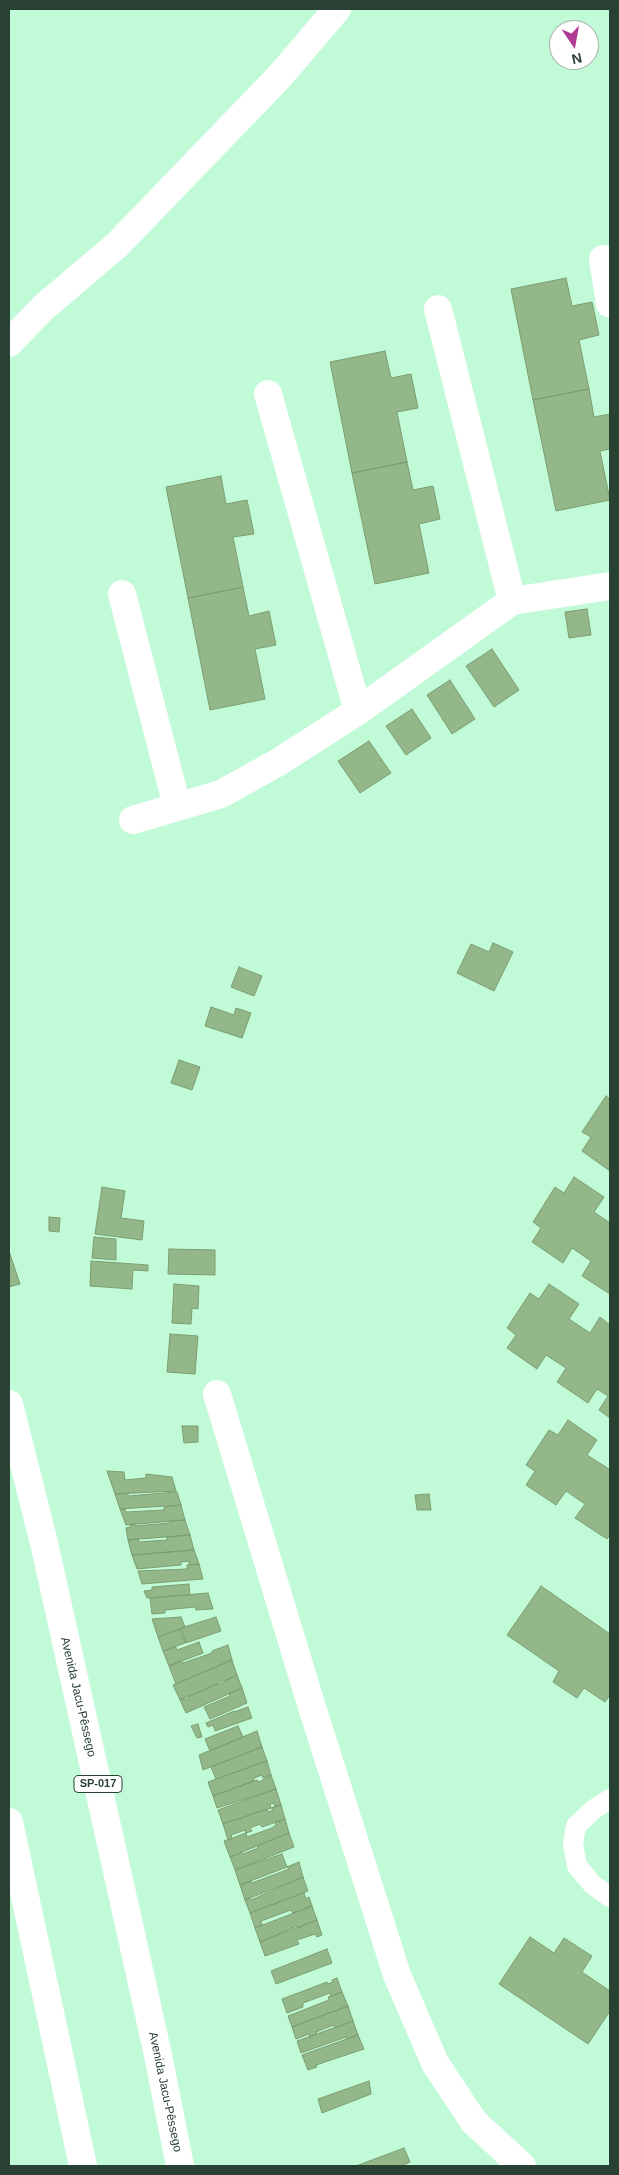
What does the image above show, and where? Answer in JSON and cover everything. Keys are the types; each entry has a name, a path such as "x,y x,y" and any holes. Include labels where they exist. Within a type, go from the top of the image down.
{"main road":[{"path":"9,343 44,307 117,245 280,76 337,9"},
{"path":"603,259 610,304"},
{"path":"438,309 512,601"},
{"path":"268,394 358,710"},
{"path":"134,820 221,794 277,763 358,710 512,601 610,586"},
{"path":"122,594 177,806"},
{"path":"218,1394 311,1704 398,1975 435,2063 474,2122 522,2166"},
{"name":"Avenida Jacu-Pêssego","path":"9,1404 44,1543 158,2055 180,2166"},
{"path":"9,1822 83,2166"}],"lane":[{"path":"610,1799 594,1808 576,1826 573,1844 577,1866 593,1885 610,1897"}],"building":[{"path":"566,278 572,306 592,302 599,335 579,340 589,389 533,400 511,289"},
{"path":"385,351 391,378 411,374 418,408 397,412 407,462 352,473 330,362"},
{"path":"589,389 594,417 610,414 610,449 600,451 610,500 556,511 533,400"},
{"path":"407,462 413,490 433,486 440,519 419,524 429,573 375,584 352,473"},
{"path":"221,476 226,504 247,500 254,534 233,537 243,587 188,598 166,487"},
{"path":"243,587 249,616 269,611 276,645 255,649 265,699 210,710 188,598"},
{"path":"587,609 591,635 569,638 565,612"},
{"path":"492,649 519,690 494,707 466,666"},
{"path":"450,680 475,719 452,734 427,695"},
{"path":"412,709 431,738 406,755 386,726"},
{"path":"369,741 391,773 360,793 338,761"},
{"path":"493,943 513,952 494,991 457,973 471,944 489,952"},
{"path":"239,967 262,976 254,996 231,987"},
{"path":"211,1007 234,1015 236,1008 251,1013 242,1038 205,1026"},
{"path":"179,1060 200,1067 192,1090 171,1083"},
{"path":"606,1096 610,1099 610,1171 582,1151 591,1137 582,1132"},
{"path":"574,1177 604,1197 594,1212 610,1223 610,1294 582,1276 591,1261 572,1248 563,1263 532,1242 541,1228 533,1222 555,1187 564,1193"},
{"path":"102,1187 125,1191 121,1218 144,1221 142,1240 95,1234"},
{"path":"49,1217 60,1218 59,1232 49,1231"},
{"path":"94,1237 116,1239 116,1260 92,1258"},
{"path":"169,1249 215,1250 215,1275 168,1274"},
{"path":"9,1255 20,1284 9,1287"},
{"path":"91,1261 148,1265 148,1271 133,1270 132,1289 90,1286"},
{"path":"174,1284 199,1286 198,1309 192,1308 191,1324 172,1323"},
{"path":"549,1284 579,1304 569,1319 590,1333 600,1317 610,1325 610,1418 599,1410 608,1396 597,1389 588,1403 557,1382 566,1368 546,1355 537,1369 507,1348 516,1335 507,1328 530,1293 539,1299"},
{"path":"170,1334 198,1336 195,1374 167,1372"},
{"path":"568,1420 597,1440 587,1455 609,1469 610,1467 610,1534 607,1539 575,1518 585,1504 566,1491 556,1505 526,1485 535,1471 526,1465 549,1430 558,1435"},
{"path":"182,1426 198,1426 198,1442 184,1443"},
{"path":"107,1471 124,1472 125,1480 146,1478 146,1474 172,1477 176,1491 115,1494"},
{"path":"177,1492 181,1505 120,1509 115,1494 128,1493 128,1496"},
{"path":"429,1494 431,1510 417,1510 415,1495"},
{"path":"181,1505 185,1520 126,1525 120,1509 125,1509 126,1512 164,1510 164,1507"},
{"path":"185,1520 190,1535 128,1540 126,1528 131,1527 130,1524 135,1524 135,1526"},
{"path":"190,1535 194,1550 132,1555 128,1540 138,1539 139,1542 167,1540 167,1537"},
{"path":"194,1550 199,1564 189,1565 189,1561 181,1562 181,1565 137,1569 132,1555"},
{"path":"199,1564 203,1579 142,1584 138,1571 187,1569 187,1565"},
{"path":"189,1584 190,1595 147,1598 144,1591 152,1590 152,1587"},
{"path":"541,1586 610,1634 610,1695 605,1702 584,1688 577,1698 553,1682 559,1671 507,1635"},
{"path":"208,1593 213,1609 196,1610 195,1607 165,1610 165,1613 152,1614 150,1598"},
{"path":"181,1617 185,1627 158,1637 152,1619"},
{"path":"216,1617 221,1631 186,1643 181,1628"},
{"path":"180,1629 185,1643 163,1651 158,1637"},
{"path":"199,1642 203,1653 169,1666 163,1651 176,1647 177,1650"},
{"path":"228,1645 232,1660 176,1684 169,1666 212,1653 212,1651"},
{"path":"232,1660 237,1675 180,1700 173,1685"},
{"path":"237,1675 242,1688 186,1713 180,1700 189,1698 189,1696 225,1682"},
{"path":"242,1688 247,1703 210,1719 204,1707 230,1696 229,1693"},
{"path":"248,1707 252,1718 215,1731 213,1725 208,1727 206,1723 234,1711"},
{"path":"198,1724 202,1737 197,1738 191,1726"},
{"path":"238,1726 243,1737 210,1751 205,1739"},
{"path":"257,1731 262,1747 203,1770 199,1755"},
{"path":"262,1747 267,1761 216,1779 211,1767"},
{"path":"267,1761 271,1775 263,1778 262,1775 254,1778 254,1781 213,1796 208,1782"},
{"path":"271,1775 276,1789 217,1808 213,1796 257,1780 259,1782"},
{"path":"276,1789 281,1805 275,1807 274,1803 270,1804 271,1808 223,1824 218,1810"},
{"path":"281,1805 285,1819 262,1827 260,1824 250,1828 252,1831 246,1833 245,1830 231,1835 232,1839 228,1840 223,1824 267,1809 268,1812 273,1810 271,1808"},
{"path":"285,1819 289,1833 230,1857 224,1841 246,1833 247,1837 272,1828 276,1825 275,1822"},
{"path":"289,1833 294,1847 235,1870 230,1857 258,1848 257,1846"},
{"path":"282,1854 287,1867 240,1885 235,1870"},
{"path":"299,1862 303,1877 245,1900 240,1885 251,1881 252,1883 289,1869 287,1867"},
{"path":"303,1877 308,1891 250,1913 245,1900 250,1897 251,1900"},
{"path":"304,1893 306,1899 309,1897 312,1906 293,1913 291,1910 261,1921 262,1925 255,1928 250,1913"},
{"path":"312,1906 317,1920 298,1928 297,1926 260,1942 255,1928"},
{"path":"317,1920 322,1935 317,1937 315,1934 297,1940 299,1944 265,1956 260,1942"},
{"path":"530,1937 554,1953 564,1938 592,1956 582,1972 610,1991 610,2011 588,2044 499,1984"},
{"path":"327,1949 332,1963 276,1984 271,1971"},
{"path":"337,1978 342,1992 331,1996 330,1993 303,2003 303,2007 287,2013 282,1999 327,1982 327,1984 333,1982 332,1980"},
{"path":"342,1992 348,2006 292,2027 288,2016 329,2000 328,1997"},
{"path":"348,2006 353,2021 335,2028 334,2025 316,2032 317,2034 310,2037 309,2034 296,2039 292,2027"},
{"path":"353,2021 358,2035 347,2039 346,2037 301,2053 297,2041"},
{"path":"358,2035 364,2049 316,2065 317,2067 308,2070 302,2055"},
{"path":"369,2081 371,2094 322,2113 318,2099"},
{"path":"404,2148 410,2162 401,2166 356,2166"}]}
